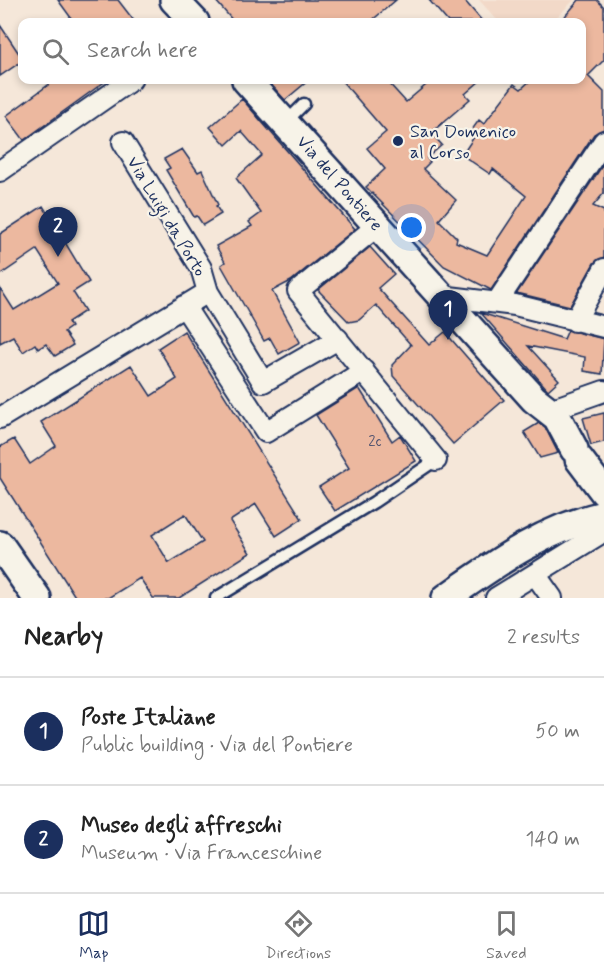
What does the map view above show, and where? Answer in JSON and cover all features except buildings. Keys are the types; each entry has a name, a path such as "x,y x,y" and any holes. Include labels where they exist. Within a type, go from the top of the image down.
{"street":[{"path":"174,0 191,18"},
{"path":"3,162 125,84"},
{"name":"Via del Pontiere","path":"252,84 295,113 377,226 534,399 557,417 577,454 604,492"},
{"path":"497,302 604,141"},
{"name":"Via Luigi da Porto","path":"123,142 201,268 208,292 264,382 338,339"},
{"path":"377,226 298,291 436,460"},
{"path":"575,321 604,269"},
{"name":"Via Luigi da Porto","path":"0,418 208,292"},
{"path":"441,296 497,302 604,327"},
{"path":"184,306 266,432 364,371"},
{"path":"550,410 604,391"},
{"path":"446,598 515,550 553,530 604,515"},
{"path":"496,598 604,528"},
{"path":"0,545 37,598"},
{"path":"515,550 530,556 536,565 535,574 552,598"}],"lane":[{"path":"216,598 374,502 436,460"}],"shaded area":[{"path":"479,0 574,0 556,18 495,18"}],"place":[{"name":"San Domenico al Corso","path":"398,141"},
{"name":"Museo degli affreschi","path":"58,257"},
{"name":"Poste Italiane","path":"448,340"}]}
